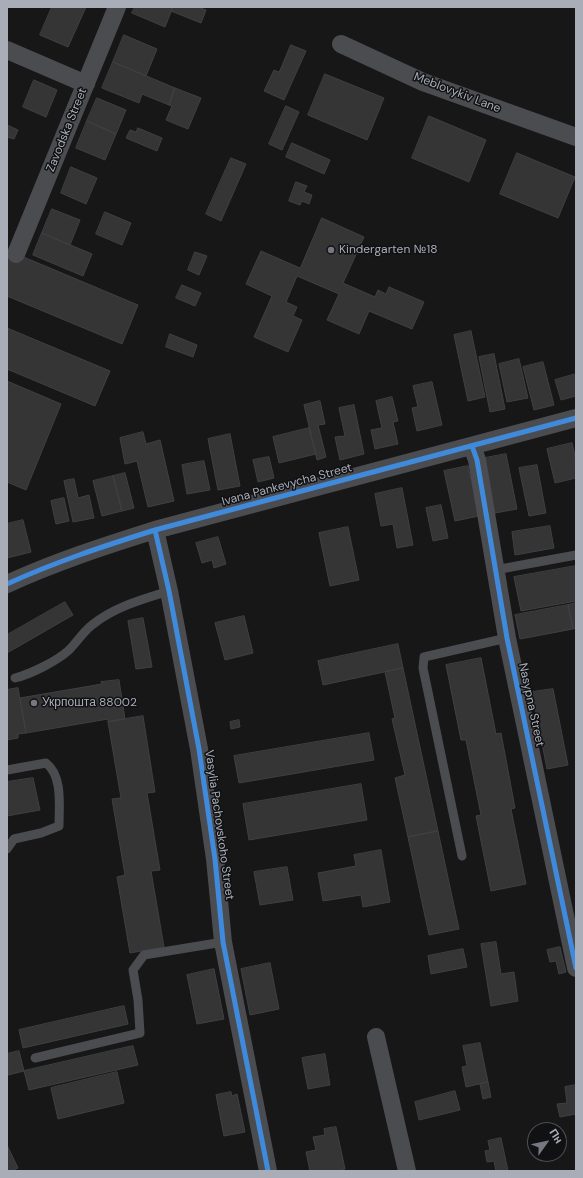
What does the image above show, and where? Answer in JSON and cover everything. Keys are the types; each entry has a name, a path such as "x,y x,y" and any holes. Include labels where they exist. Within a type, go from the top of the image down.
{"street":[{"name":"Zavodska Street","path":"16,254 117,7"},
{"name":"Meblovykiv Lane","path":"341,44 423,82 576,138"},
{"path":"7,50 86,84"},
{"name":"Ivana Pankevycha Street","path":"7,584 39,569 103,546 155,530 576,418"},
{"name":"Nasypna Street","path":"472,446 477,460 507,638 576,968"},
{"name":"Vasylia Pachovskoho Street","path":"155,530 170,591 199,749 215,859 224,942 268,1171"},
{"path":"376,1037 407,1171"}],"lane":[{"path":"495,570 576,555"},
{"path":"15,678 26,675 68,651 91,625 117,609 170,591"},
{"path":"462,856 423,668 424,657 507,638"},
{"path":"7,770 46,763 52,768 58,779 60,826 41,833 14,839 7,849"},
{"path":"35,1058 140,1033 138,1000 133,970 144,956 224,942"}],"building":[{"path":"52,7 86,7 68,47 40,35"},
{"path":"135,7 173,7 165,27 132,13"},
{"path":"173,7 198,7 206,10 201,23 171,11"},
{"path":"124,35 157,49 146,76 113,62"},
{"path":"291,45 306,51 284,100 264,91 274,70 279,72"},
{"path":"113,62 175,88 169,105 142,94 139,103 102,88"},
{"path":"325,74 384,98 367,140 308,115"},
{"path":"34,80 57,90 46,117 23,107"},
{"path":"175,88 201,98 188,129 166,120 172,106 169,105"},
{"path":"97,98 126,110 116,134 87,121"},
{"path":"286,106 299,112 282,150 269,144"},
{"path":"429,116 486,140 469,182 412,158"},
{"path":"87,121 116,134 105,160 76,148"},
{"path":"7,125 18,130 14,139 7,137"},
{"path":"138,128 162,138 157,151 126,138 130,130 136,132"},
{"path":"292,143 330,160 324,174 286,157"},
{"path":"517,153 575,177 558,218 500,194"},
{"path":"231,158 246,164 221,221 206,214"},
{"path":"71,167 97,178 86,204 61,193"},
{"path":"296,182 307,186 304,192 312,195 309,204 302,201 300,205 289,201"},
{"path":"52,209 80,220 70,245 42,233"},
{"path":"105,212 131,223 122,245 96,234"},
{"path":"322,218 364,237 343,283 375,297 378,290 386,294 389,287 424,302 412,329 369,311 359,334 327,320 339,294 297,276 286,302 297,307 293,316 302,320 288,352 254,337 272,296 246,284 261,251 300,268"},
{"path":"42,233 92,254 83,276 33,255"},
{"path":"7,250 138,305 122,344 7,296"},
{"path":"195,252 207,256 199,275 188,270"},
{"path":"182,285 201,293 195,306 176,298"},
{"path":"7,328 110,371 95,406 7,369"},
{"path":"471,331 485,397 468,401 454,335"},
{"path":"170,334 197,345 193,357 166,347"},
{"path":"494,354 505,409 490,412 479,357"},
{"path":"519,359 528,398 507,402 499,364"},
{"path":"543,362 554,405 534,410 523,367"},
{"path":"576,374 576,396 561,400 555,380"},
{"path":"7,381 61,404 26,490 7,482"},
{"path":"432,382 442,425 417,431 412,408 418,407 413,386"},
{"path":"392,397 398,421 393,422 398,444 375,449 371,430 382,428 376,401"},
{"path":"320,401 325,424 318,425 326,457 317,460 304,405"},
{"path":"354,405 364,454 340,460 335,437 345,436 339,408"},
{"path":"309,428 316,454 279,463 273,437"},
{"path":"143,432 146,444 160,440 174,501 148,507 137,461 125,464 120,438"},
{"path":"230,434 240,486 218,490 208,439"},
{"path":"572,443 576,460 576,478 555,483 547,449"},
{"path":"506,454 517,509 495,513 485,458"},
{"path":"269,457 274,478 258,482 253,460"},
{"path":"204,461 210,490 187,494 182,465"},
{"path":"537,465 546,513 529,516 519,468"},
{"path":"468,466 479,516 455,521 444,471"},
{"path":"125,473 134,508 122,511 113,476"},
{"path":"113,476 122,511 102,516 93,481"},
{"path":"74,479 78,498 89,495 94,518 73,522 64,481"},
{"path":"402,488 413,545 397,548 393,524 381,526 375,494"},
{"path":"64,498 69,521 56,524 51,501"},
{"path":"441,505 448,538 433,541 426,508"},
{"path":"23,520 31,552 7,558 7,524"},
{"path":"550,526 554,548 515,555 512,532"},
{"path":"348,527 359,580 330,586 319,533"},
{"path":"218,537 226,564 214,568 212,560 202,563 196,543"},
{"path":"576,566 576,601 521,611 514,577"},
{"path":"65,602 73,615 7,653 7,635"},
{"path":"576,603 576,628 573,629 568,605"},
{"path":"568,605 573,629 520,639 515,615"},
{"path":"244,616 253,653 225,660 215,623"},
{"path":"143,618 152,667 136,669 128,621"},
{"path":"398,644 403,668 323,685 318,661"},
{"path":"481,658 496,734 501,733 515,808 511,809 526,884 491,891 476,816 481,815 466,740 461,740 446,665"},
{"path":"403,668 438,831 408,837 395,778 405,775 392,719 395,718 385,672"},
{"path":"119,680 125,719 108,722 108,719 26,733 20,698 102,684 101,682"},
{"path":"18,688 26,733 18,734 18,738 7,740 7,690"},
{"path":"553,689 568,765 547,769 532,692"},
{"path":"143,716 155,792 147,793 160,870 151,871 164,947 130,953 117,877 125,875 112,799 121,798 108,722"},
{"path":"239,720 240,727 231,729 230,722"},
{"path":"369,733 374,760 239,783 234,756"},
{"path":"33,778 40,810 7,816 7,782"},
{"path":"361,784 367,820 249,840 243,804"},
{"path":"438,831 459,929 429,935 408,837"},
{"path":"381,850 390,902 363,907 361,895 323,901 318,873 356,866 354,855"},
{"path":"287,867 293,900 260,905 254,872"},
{"path":"496,942 501,974 514,972 518,1001 491,1006 481,944"},
{"path":"560,947 566,972 559,974 556,961 550,962 547,950"},
{"path":"463,949 467,967 431,974 428,956"},
{"path":"270,963 279,1009 250,1015 241,969"},
{"path":"214,969 224,1019 197,1024 187,975"},
{"path":"124,1006 128,1024 23,1048 19,1030"},
{"path":"480,1043 488,1082 466,1087 462,1067 467,1066 463,1046"},
{"path":"133,1046 138,1065 29,1090 24,1071"},
{"path":"19,1051 24,1071 8,1075 7,1054"},
{"path":"325,1054 330,1085 308,1089 302,1058"},
{"path":"117,1072 124,1103 58,1119 51,1088"},
{"path":"488,1082 491,1097 483,1099 480,1084"},
{"path":"576,1085 576,1114 560,1117 557,1104 567,1103 565,1087"},
{"path":"455,1091 460,1110 419,1120 415,1102"},
{"path":"231,1092 232,1096 237,1094 245,1132 224,1136 216,1095"},
{"path":"336,1127 345,1169 337,1171 310,1171 306,1152 316,1150 313,1137 325,1135 324,1129"},
{"path":"501,1138 508,1171 496,1171 494,1161 487,1162 485,1151 490,1150 488,1141"},
{"path":"7,1145 18,1168 11,1171 7,1171"}],"cycle path":[{"path":"7,584 80,555 155,530 576,418"},
{"path":"472,446 477,460 507,638 576,968"},
{"path":"155,530 169,591 199,749 215,859 223,942 268,1171"}],"place":[{"name":"Kindergarten №18","path":"331,250"},
{"name":"Укрпошта 88002","path":"34,703"}]}
